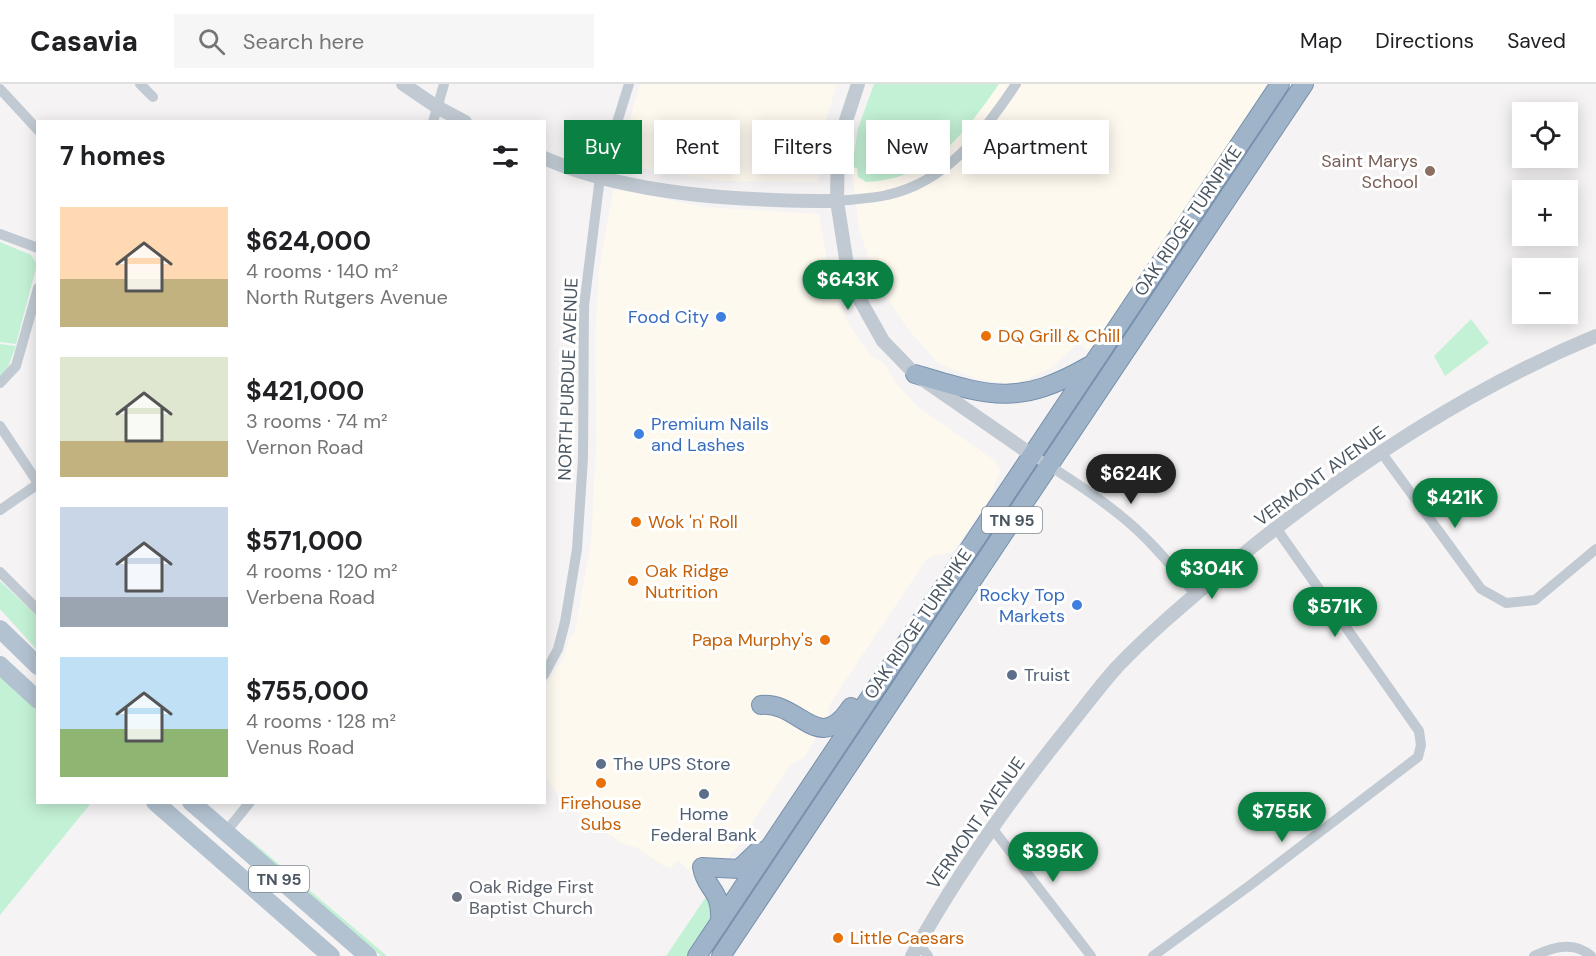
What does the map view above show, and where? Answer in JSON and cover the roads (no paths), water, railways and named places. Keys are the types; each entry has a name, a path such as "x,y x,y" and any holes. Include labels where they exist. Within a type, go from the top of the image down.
{"highway":[{"name":"OAK RIDGE TURNPIKE","path":"697,956 1280,84"},
{"name":"OAK RIDGE TURNPIKE","path":"721,956 1304,84"},
{"path":"915,374 978,393 1001,395 1030,391 1060,382 1093,363"},
{"path":"761,705 774,704 821,729 836,726 845,717 888,653 921,619"},
{"path":"720,922 720,902 704,876 702,867 739,869 780,831"}],"main road":[{"path":"0,629 36,664"},
{"path":"0,665 36,698"},
{"name":"TN 95","path":"157,804 331,956"},
{"name":"TN 95","path":"193,804 368,956"},
{"path":"212,852 225,832"}],"street":[{"path":"141,84 153,97"},
{"path":"403,84 461,120"},
{"path":"434,120 444,84"},
{"name":"NORTH PURDUE AVENUE","path":"546,671 558,649 566,622 577,549 583,458 584,306 600,177 629,84"},
{"path":"858,84 838,145 837,201 847,265 861,300 883,341 915,374 1123,517 1168,562 1195,594"},
{"path":"546,159 600,177 719,198 837,201 888,195 930,179 964,153 1016,84"},
{"path":"0,89 36,128"},
{"path":"0,234 36,247"},
{"path":"0,383 16,366 36,295"},
{"name":"VERMONT AVENUE","path":"916,950 946,896 1027,780 1117,667 1195,594 1276,528 1381,452 1537,360 1596,336"},
{"path":"0,426 36,480"},
{"path":"1381,452 1481,589 1506,603 1535,600 1596,549"},
{"path":"0,510 36,484"},
{"path":"1153,956 1242,892 1418,756 1421,745 1419,731 1276,528"},
{"path":"0,572 36,608"},
{"path":"225,832 248,804"},
{"path":"992,828 1091,956"},
{"path":"1534,956 1552,947 1583,949 1591,956"},
{"path":"916,950 928,956"}],"place":[{"name":"Saint Marys School","path":"1430,171"},
{"name":"Food City","path":"721,317"},
{"name":"DQ Grill & Chill","path":"986,336"},
{"name":"Premium Nails and Lashes","path":"639,434"},
{"name":"Wok 'n' Roll","path":"636,522"},
{"name":"Oak Ridge Nutrition","path":"633,581"},
{"name":"Rocky Top Markets","path":"1077,605"},
{"name":"Papa Murphy's","path":"825,640"},
{"name":"Truist","path":"1012,675"},
{"name":"The UPS Store","path":"601,764"},
{"name":"Firehouse Subs","path":"601,783"},
{"name":"Home Federal Bank","path":"704,794"},
{"name":"Oak Ridge First Baptist Church","path":"457,897"},
{"name":"Little Caesars","path":"838,938"}]}
